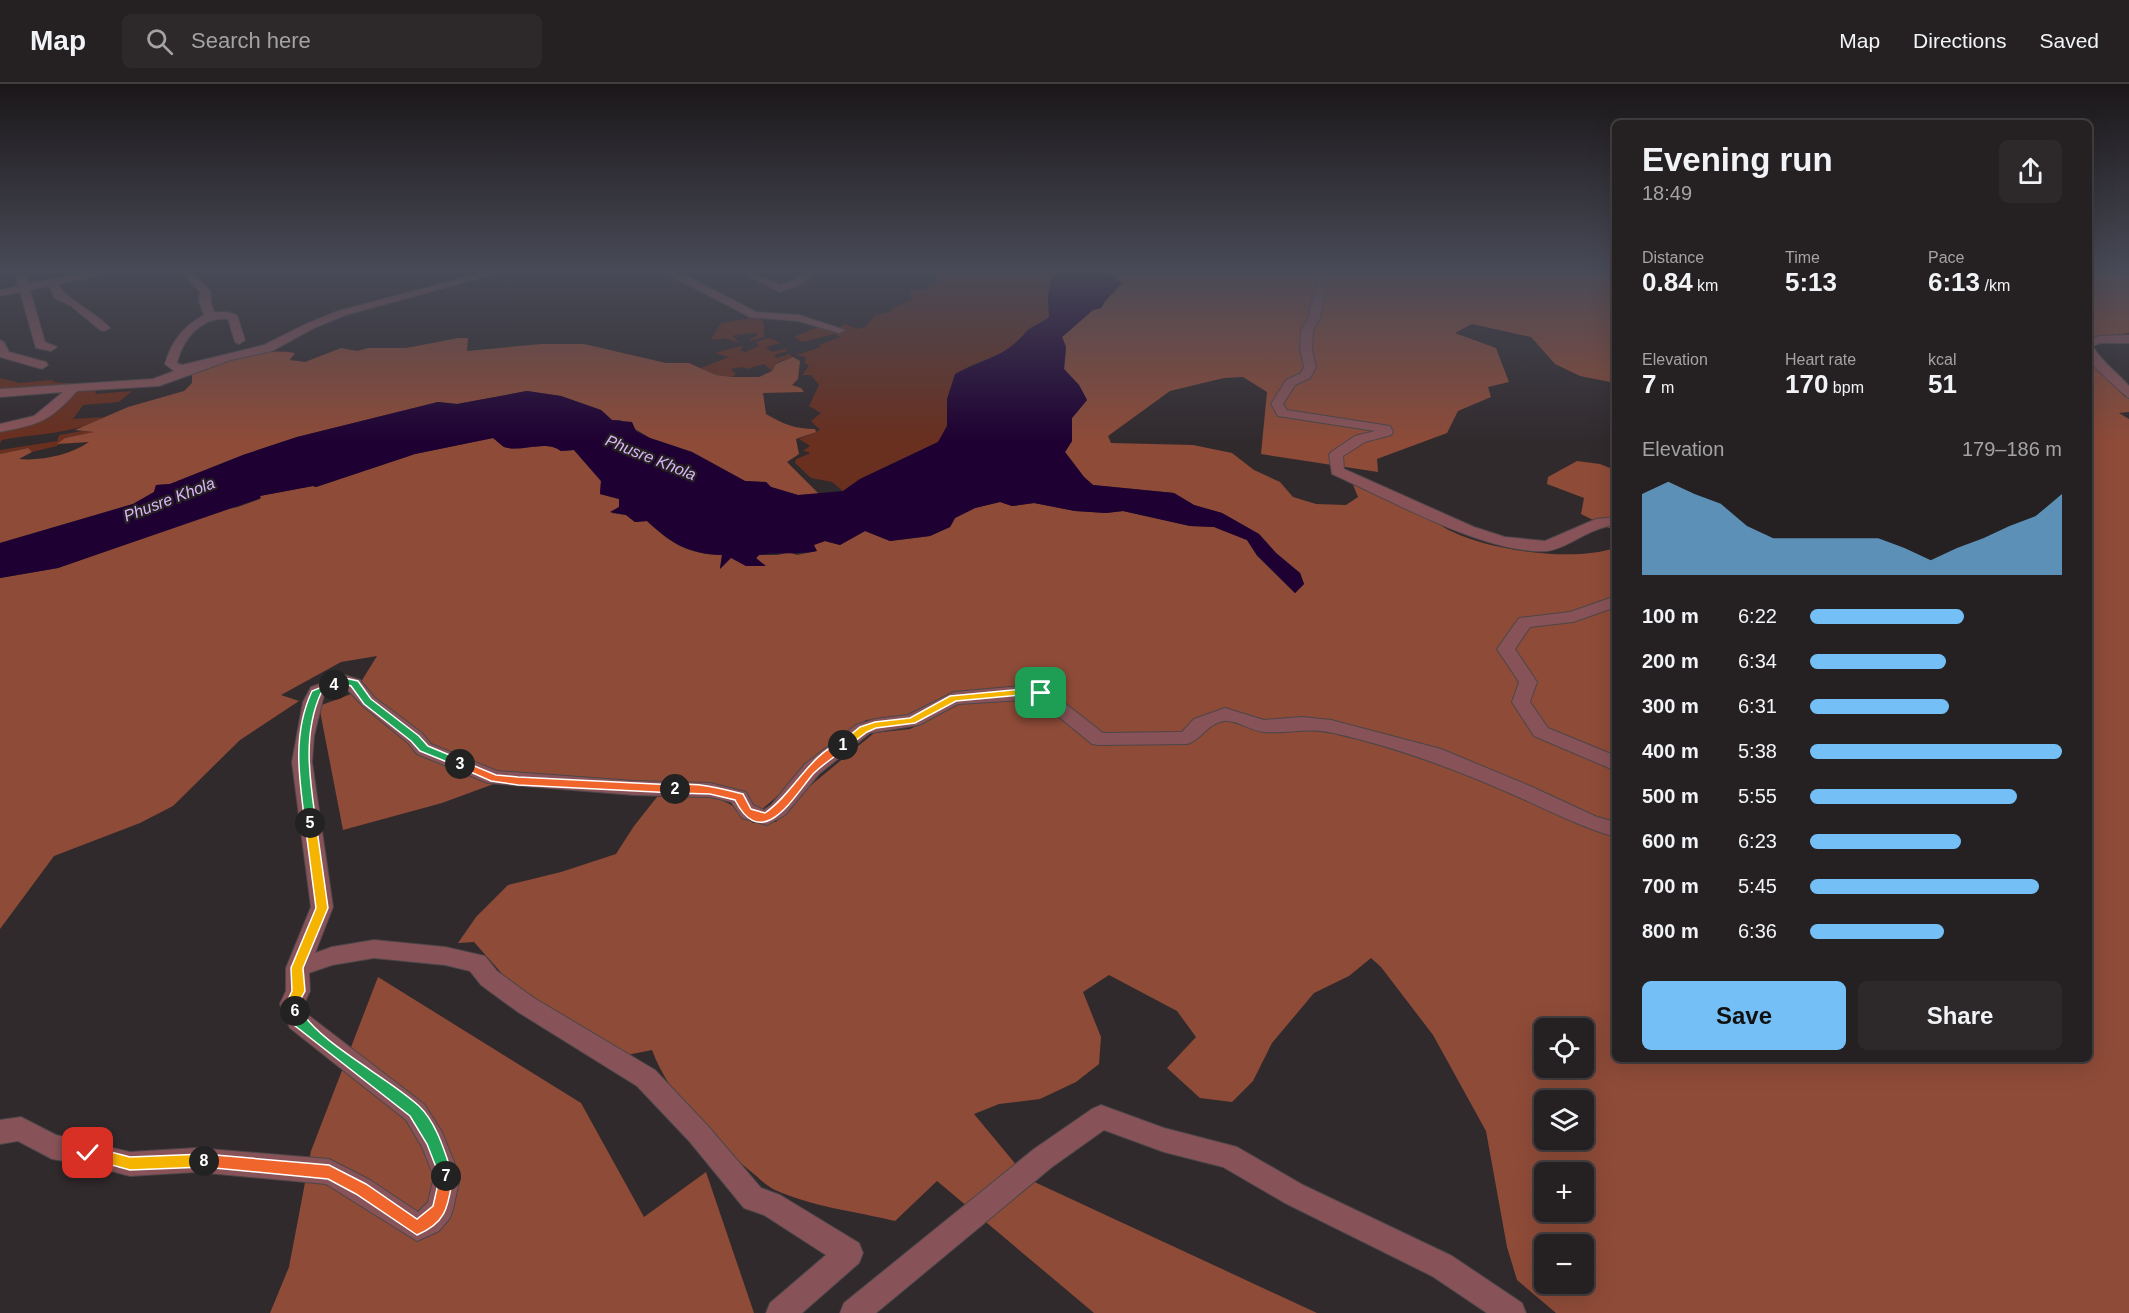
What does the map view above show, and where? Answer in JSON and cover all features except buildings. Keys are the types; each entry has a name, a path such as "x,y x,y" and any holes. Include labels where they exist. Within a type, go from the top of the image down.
{"street":[{"path":"35,327 40,345 51,347"},
{"path":"190,369 179,369 171,364 173,350 192,327"},
{"path":"236,327 239,340"},
{"path":"0,393 155,383 228,357 268,348 307,327"},
{"path":"830,327 839,330"},
{"path":"1309,327 1306,349 1310,367 1306,375 1290,383 1278,404 1283,413 1316,419 1362,423 1385,429 1386,432 1350,444 1336,455 1337,471 1469,530 1503,541 1547,546 1601,522 1612,521"},
{"path":"2092,343 2099,340 2129,339"},
{"path":"0,344 4,354 42,365"},
{"path":"2092,354 2129,394"},
{"path":"0,428 24,424 39,418 51,411 75,387"},
{"path":"1612,602 1573,617 1525,622 1506,649 1528,682 1521,702 1541,732 1612,762"},
{"path":"0,1132 21,1129 52,1147 88,1153 130,1164 196,1160 329,1172 361,1189 417,1227 429,1221 440,1209 447,1177 433,1141 415,1112 298,1021 292,1004 298,991 297,968 322,908 302,762 305,736 312,702 317,691 345,681 354,684 368,702 415,738 424,749 495,778 634,788 710,790 739,797 747,812 767,818 778,810 812,769 863,729 875,725 912,721 954,698 1022,692 1041,693 1051,699 1099,739 1187,738 1201,723 1225,714 1264,726 1302,723 1331,726 1434,754 1523,791 1591,823 1612,829"},
{"path":"297,968 332,956 374,950 445,956 477,963 489,978 518,1000 646,1078 699,1134 753,1199 771,1204 849,1253 780,1313"},
{"path":"854,1313 1043,1158 1101,1117 1164,1140 1228,1156 1294,1194 1442,1266 1512,1313"}],"shaded area":[{"path":"718,327 764,327 764,337 751,341 749,340 758,335 755,333 732,336 740,343 724,338 711,339"},
{"path":"817,327 1032,327 1008,350 968,367 947,426 938,442 860,479 843,491 832,482 811,478 795,463 796,459 809,454 803,451 810,446 799,439 820,430 811,421 821,413 809,406 819,385 811,375 802,375 809,366 805,363 805,357 796,355 821,347 819,345 840,337 835,334 802,342 794,337"},
{"path":"1073,327 1466,327 1455,333 1496,348 1509,382 1488,387 1491,397 1458,411 1447,433 1377,459 1378,472 1261,454 1267,392 1243,377 1224,378 1170,391 1108,436 1111,443 1193,445 1232,453 1254,470 1280,482 1293,497 1316,504 1346,505 1358,497 1353,485 1384,493 1409,503 1453,532 1470,539 1511,549 1578,554 1612,549 1612,1062 2092,1062 2092,361 2124,396 2129,398 2129,412 2119,413 2129,419 2129,1313 1556,1313 1517,1280 1507,1247 1486,1131 1433,1035 1381,967 1371,958 1349,976 1314,993 1272,1043 1253,1081 1232,1102 1200,1098 1167,1068 1196,1037 1177,1011 1109,975 1083,992 1101,1037 1099,1064 1076,1082 1040,1099 999,1104 974,1114 1028,1179 1317,1313 1094,1313 937,1181 895,1221 819,1205 772,1188 720,1144 693,1116 669,1084 652,1050 627,1055 593,1039 554,1016 533,996 512,985 474,942 458,943 476,917 508,885 561,872 616,854 657,797 685,794 710,796 732,805 753,823 776,822 799,795 874,733 910,729 962,703 1035,697 1047,702 1089,738 1103,746 1138,742 1181,745 1196,740 1208,726 1228,719 1256,730 1298,727 1343,732 1433,756 1549,805 1589,825 1591,819 1443,754 1322,720 1268,720 1219,710 1188,734 1100,734 1042,690 949,696 906,718 866,720 760,811 744,794 715,787 510,778 442,803 343,830 319,706 354,693 377,656 341,662 281,695 299,701 240,740 173,806 140,823 54,856 0,929 0,578 58,568 222,510 238,507 260,499 259,496 316,487 415,454 493,438 504,447 548,446 561,451 574,450 601,481 600,494 619,499 619,507 611,513 626,515 635,522 647,521 672,542 689,550 722,555 720,568 731,557 746,566 764,566 756,558 759,555 778,555 788,552 797,555 817,551 813,545 825,541 840,545 865,531 890,541 930,536 950,527 955,518 975,508 1000,502 1012,506 1034,503 1075,511 1106,513 1123,511 1190,526 1214,527 1247,540 1257,556 1295,593 1304,584 1300,573 1276,553 1259,534 1222,513 1194,505 1174,493 1093,485 1084,477 1065,452 1072,441 1072,418 1087,400 1079,385 1064,369 1066,347 1062,337"},
{"path":"1487,327 1612,327 1612,382 1580,376 1555,364 1531,337"},
{"path":"2092,327 2129,327 2129,333 2092,339"},
{"path":"468,338 467,351 541,344 584,344 666,363 689,363 716,375 732,377 759,377 772,371 776,364 793,357 800,361 798,379 792,385 801,388 804,392 763,393 766,414 789,425 815,429 816,432 796,439 799,454 787,462 819,494 798,495 771,487 766,482 745,481 692,452 650,438 620,420 612,420 601,410 561,396 527,391 457,404 438,402 297,437 243,455 170,484 156,485 154,492 133,504 0,543 0,454 28,448 32,452 19,459 37,459 56,456 81,447 89,442 57,444 65,438 94,432 75,430 128,407 184,391 192,383 192,373 242,356 269,352 295,353 290,360 305,362 341,348 357,351 368,348 406,348"},
{"path":"769,338 781,343 766,347 772,352 786,349 787,351 774,355 777,358 789,354 793,357 776,363 772,371 764,364 747,369 742,367 731,369 736,374 732,377 716,375 701,368 729,357 715,353 741,346 743,348 740,350 745,352 759,346 756,342"},
{"path":"0,378 20,383 54,380 52,382 87,385 0,391"},
{"path":"98,388 95,394 132,391 119,402 83,405 73,419 104,417 92,423 67,430 2,440 0,443 0,429 25,426 78,390"},
{"path":"82,431 97,432 65,438 57,446 32,452 27,448 0,454 0,450 57,441 59,435"},
{"path":"1577,461 1600,464 1612,469 1612,530 1581,514 1584,498 1547,484 1548,477"},
{"path":"378,977 581,1103 644,1217 706,1172 754,1313 270,1313 289,1267 311,1151"}],"water":[{"name":"Phusre Khola","path":"1032,327 1073,327 1062,337 1066,347 1064,369 1079,385 1087,400 1072,418 1072,441 1065,452 1084,477 1093,485 1174,493 1194,505 1222,513 1259,534 1276,553 1300,573 1304,584 1295,593 1257,555 1247,540 1214,527 1190,526 1123,511 1106,513 1075,511 1034,503 1012,506 1000,502 975,508 955,518 950,527 930,536 890,541 865,531 840,545 825,541 814,545 817,551 759,555 756,558 766,566 746,566 731,558 720,569 722,555 690,550 672,541 647,521 635,522 626,515 610,512 619,507 619,499 600,494 601,481 574,450 561,451 548,446 504,447 493,438 415,454 316,487 260,496 261,498 58,568 0,578 0,543 133,504 154,492 156,485 170,484 243,455 297,437 438,402 457,404 527,391 561,396 601,410 612,420 632,422 636,431 692,452 745,481 766,482 771,487 798,495 843,491 860,479 938,442 947,426 947,399 955,374 1001,353 1018,341"}],"route":[{"path":"88,1153 130,1164 196,1160 329,1172 361,1189 417,1227 429,1221 440,1209 447,1177 433,1141 415,1112 298,1021 292,1004 298,991 297,968 322,908 302,762 312,702 317,691 345,681 354,684 368,702 415,738 424,749 495,778 634,788 710,790 739,797 747,812 767,818 778,810 812,769 863,729 875,725 912,721 954,698 1022,692 1041,693"}]}
